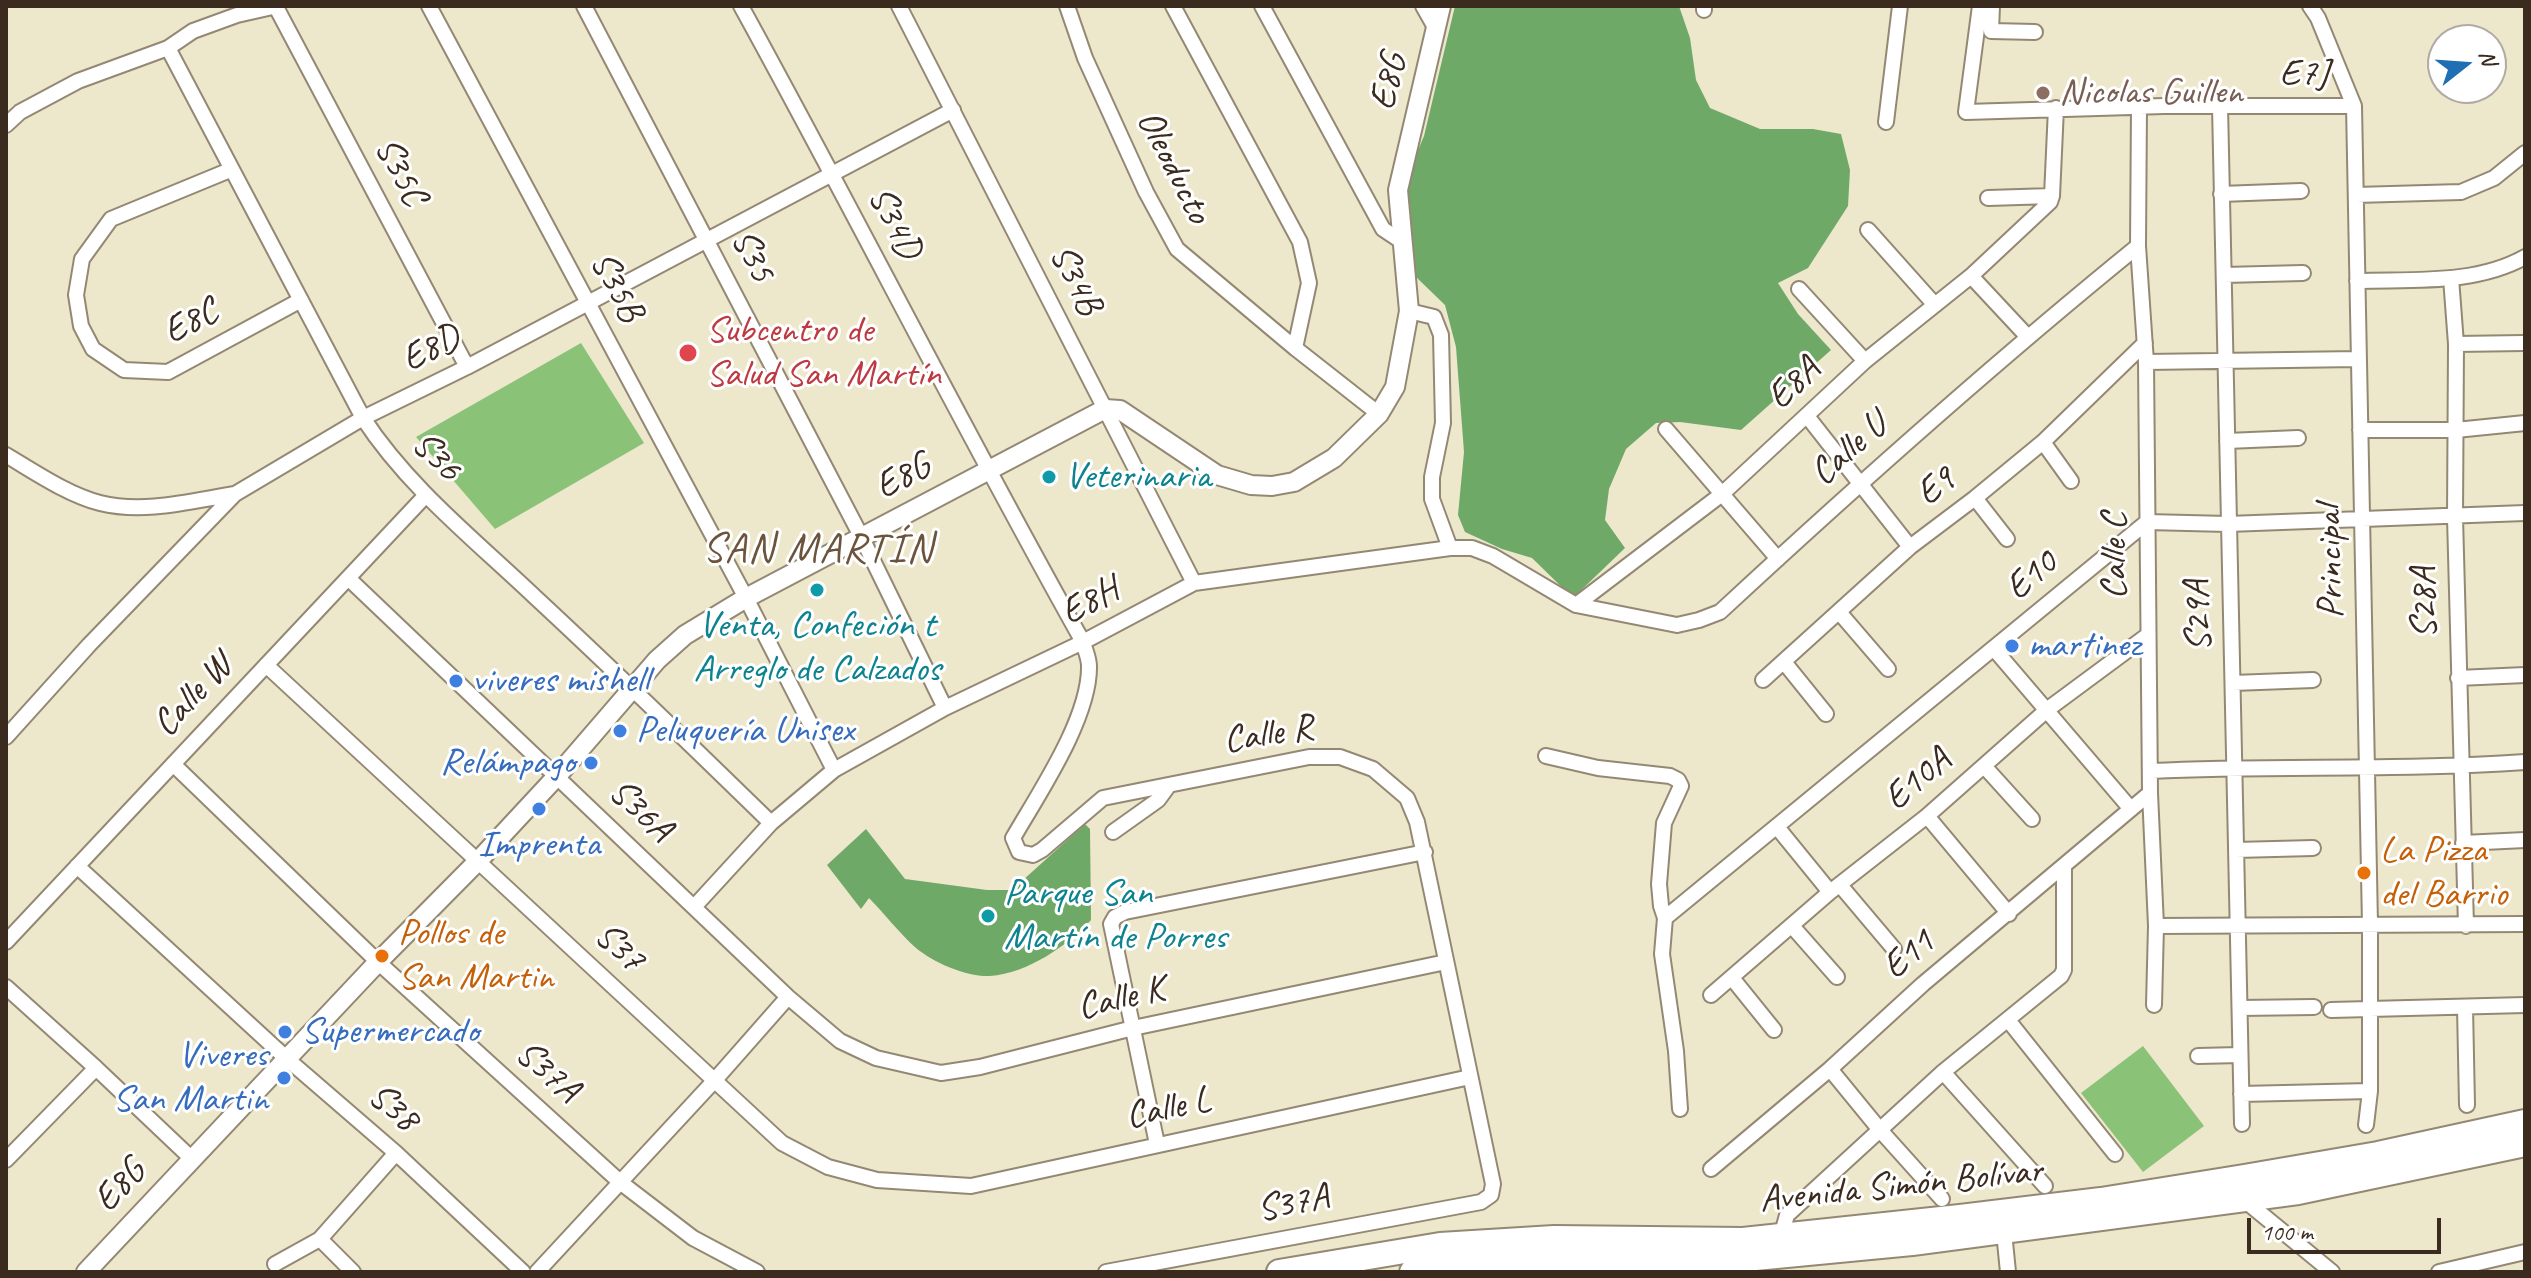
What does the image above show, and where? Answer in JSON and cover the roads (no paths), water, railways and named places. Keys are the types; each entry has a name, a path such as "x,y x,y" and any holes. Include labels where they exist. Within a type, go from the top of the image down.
{"highway":[{"name":"Avenida Simón Bolívar","path":"1279,1272 1440,1245 1554,1238 1714,1240 1781,1237 2101,1200 2378,1154 2525,1122"},
{"name":"Avenida Simón Bolívar","path":"1412,1272 1535,1259 1736,1266 2298,1192 2525,1144"}],"street":[{"name":"S35B","path":"429,6 746,598 834,770"},
{"name":"S35","path":"584,6 862,538 945,708"},
{"name":"S34D","path":"741,6 833,174 987,471 1083,642"},
{"name":"S34B","path":"899,6 1194,583"},
{"name":"Oleoducto","path":"1067,6 1085,58 1146,192 1177,249 1379,414"},
{"path":"1173,6 1300,242 1309,283 1295,348"},
{"path":"1262,6 1383,229 1401,241"},
{"path":"1423,6 1436,29"},
{"name":"E8G","path":"86,1272 286,1058 479,860 557,776 632,687 685,635 746,598 1105,409 1120,410 1217,475 1251,485 1272,486 1294,482 1334,458 1379,414 1395,387 1401,368 1409,311 1398,190 1441,6"},
{"path":"1886,122 1900,6"},
{"name":"E7J","path":"1980,6 1966,112 2056,108 2354,106"},
{"path":"1992,6 1991,31 2035,32"},
{"name":"Principal","path":"2310,6 2318,18 2354,106 2370,924 2370,1091 2366,1125"},
{"path":"6,125 20,112 78,81 168,48 193,31 237,15 276,7"},
{"name":"S35C","path":"276,7 467,367"},
{"name":"S36","path":"168,48 230,170 363,418 384,451 426,495 632,687 771,823"},
{"name":"S29A","path":"2220,106 2223,360 2242,1124"},
{"name":"Calle C","path":"2139,107 2138,246 2146,362 2150,793 2156,926 2154,1005"},
{"path":"1988,198 2051,199 2056,108"},
{"name":"E8D","path":"6,737 89,645 235,494 363,418 467,367 953,110"},
{"path":"2356,195 2461,192 2494,178 2525,153"},
{"name":"E8C","path":"230,170 111,219 82,259 76,295 81,326 93,349 124,370 168,372 301,300"},
{"path":"2221,194 2301,191"},
{"name":"E8A","path":"1576,605 1722,494 1865,361 1971,276 2051,199"},
{"path":"1868,230 1935,305"},
{"name":"Calle U","path":"1576,605 1677,625 1720,612 1858,483 2027,336 2138,246"},
{"path":"2357,281 2451,278 2496,271 2525,257"},
{"path":"2224,275 2303,273"},
{"path":"1971,276 2027,336"},
{"name":"S28A","path":"2451,278 2456,344 2455,517 2466,926"},
{"path":"1799,289 1865,361"},
{"path":"1409,311 1434,317 1441,335 1443,423 1432,477 1432,499 1450,548"},
{"name":"E9","path":"1763,680 1910,547 2043,442 2145,343"},
{"path":"2456,344 2524,343"},
{"path":"2146,362 2358,359"},
{"path":"1807,416 1910,547"},
{"path":"2360,430 2456,430 2525,423"},
{"path":"1666,429 1778,559"},
{"path":"2227,441 2298,438"},
{"path":"2043,442 2071,481"},
{"path":"6,455 42,477 99,503 137,507 235,494"},
{"name":"Calle W","path":"6,942 426,495"},
{"path":"1975,498 2007,539"},
{"path":"2147,522 2228,524 2525,513"},
{"name":"E10","path":"1665,918 1995,650 2147,522"},
{"name":"E8H","path":"694,907 771,823 834,770 945,708 1083,642 1194,583 1450,548 1472,548 1493,556 1576,605"},
{"name":"S36A","path":"348,578 788,997 840,1041 876,1058 904,1066"},
{"path":"1839,612 1888,669"},
{"name":"E10A","path":"1711,995 1835,888 1927,816 2048,709 2148,635"},
{"name":"Calle R","path":"1083,642 1090,663 1088,689 1059,758 1013,838 1019,852 1033,855 1103,798 1309,757 1340,757 1373,769 1407,798 1417,822 1493,1184 1491,1195"},
{"path":"1995,650 2130,808"},
{"path":"1784,662 1826,714"},
{"name":"S37","path":"266,665 782,1143 828,1167 877,1180"},
{"path":"2458,678 2525,675"},
{"path":"2233,683 2313,680"},
{"path":"1546,756 1598,768 1670,776 1678,780 1681,786 1664,823 1659,884 1665,918 1662,954 1676,1051 1680,1109"},
{"path":"2152,771 2235,767 2460,767 2525,762"},
{"name":"S37A","path":"173,764 378,962 620,1182 693,1238 757,1272"},
{"path":"1984,766 2032,819"},
{"path":"1113,832 1158,800 1169,785"},
{"name":"E11","path":"1711,1169 1830,1069 1923,984 2150,793"},
{"path":"1927,816 2009,914"},
{"path":"1777,827 1894,949"},
{"path":"2463,843 2525,840"},
{"path":"2236,850 2313,848"},
{"path":"1157,1144 1111,924 1115,917 1140,909 1425,852"},
{"name":"S38","path":"77,866 286,1058 396,1153 523,1272"},
{"path":"1781,1237 1787,1215 1943,1072 2061,976 2064,970 2064,868"},
{"path":"2156,926 2525,924"},
{"path":"1792,926 1837,977"},
{"name":"Calle K","path":"904,1066 941,1073 980,1067 1133,1028 1446,962"},
{"path":"1732,978 1774,1030"},
{"path":"6,987 192,1159"},
{"path":"537,1272 788,997"},
{"path":"2331,1010 2525,1005"},
{"path":"2240,1008 2314,1007"},
{"path":"2465,1007 2467,1105"},
{"path":"2008,1020 2115,1154"},
{"path":"2198,1056 2240,1055"},
{"path":"6,1160 96,1068"},
{"path":"1830,1069 1942,1199"},
{"path":"1943,1072 2045,1186"},
{"name":"Calle L","path":"877,1180 971,1186 1470,1077"},
{"path":"2241,1094 2370,1091"},
{"path":"275,1264 320,1239 396,1153"},
{"name":"S37A","path":"1106,1272 1481,1202 1491,1195"},
{"path":"2243,1199 2332,1272"},
{"path":"2004,1232 2008,1272"},
{"path":"320,1239 353,1272"},
{"path":"2439,1272 2525,1252"},
{"path":"2481,1261 2495,1272"}],"place":[{"name":"Nicolas Guillen","path":"2043,93"},
{"name":"Subcentro de Salud San Martín","path":"688,353"},
{"name":"Veterinaria","path":"1049,477"},
{"name":"Venta, Confeción t Arreglo de Calzados","path":"817,590"},
{"name":"martinez","path":"2012,646"},
{"name":"viveres mishell","path":"456,681"},
{"name":"Peluquería Unisex","path":"620,731"},
{"name":"Relámpago","path":"591,763"},
{"name":"Imprenta","path":"539,809"},
{"name":"La Pizza del Barrio","path":"2364,873"},
{"name":"Parque San Martín de Porres","path":"988,916"},
{"name":"Pollos de San Martin","path":"382,956"},
{"name":"Supermercado","path":"285,1032"},
{"name":"Viveres San Martin","path":"284,1078"}],"district":[{"name":"SAN MARTÍN","path":"818,550"}]}
